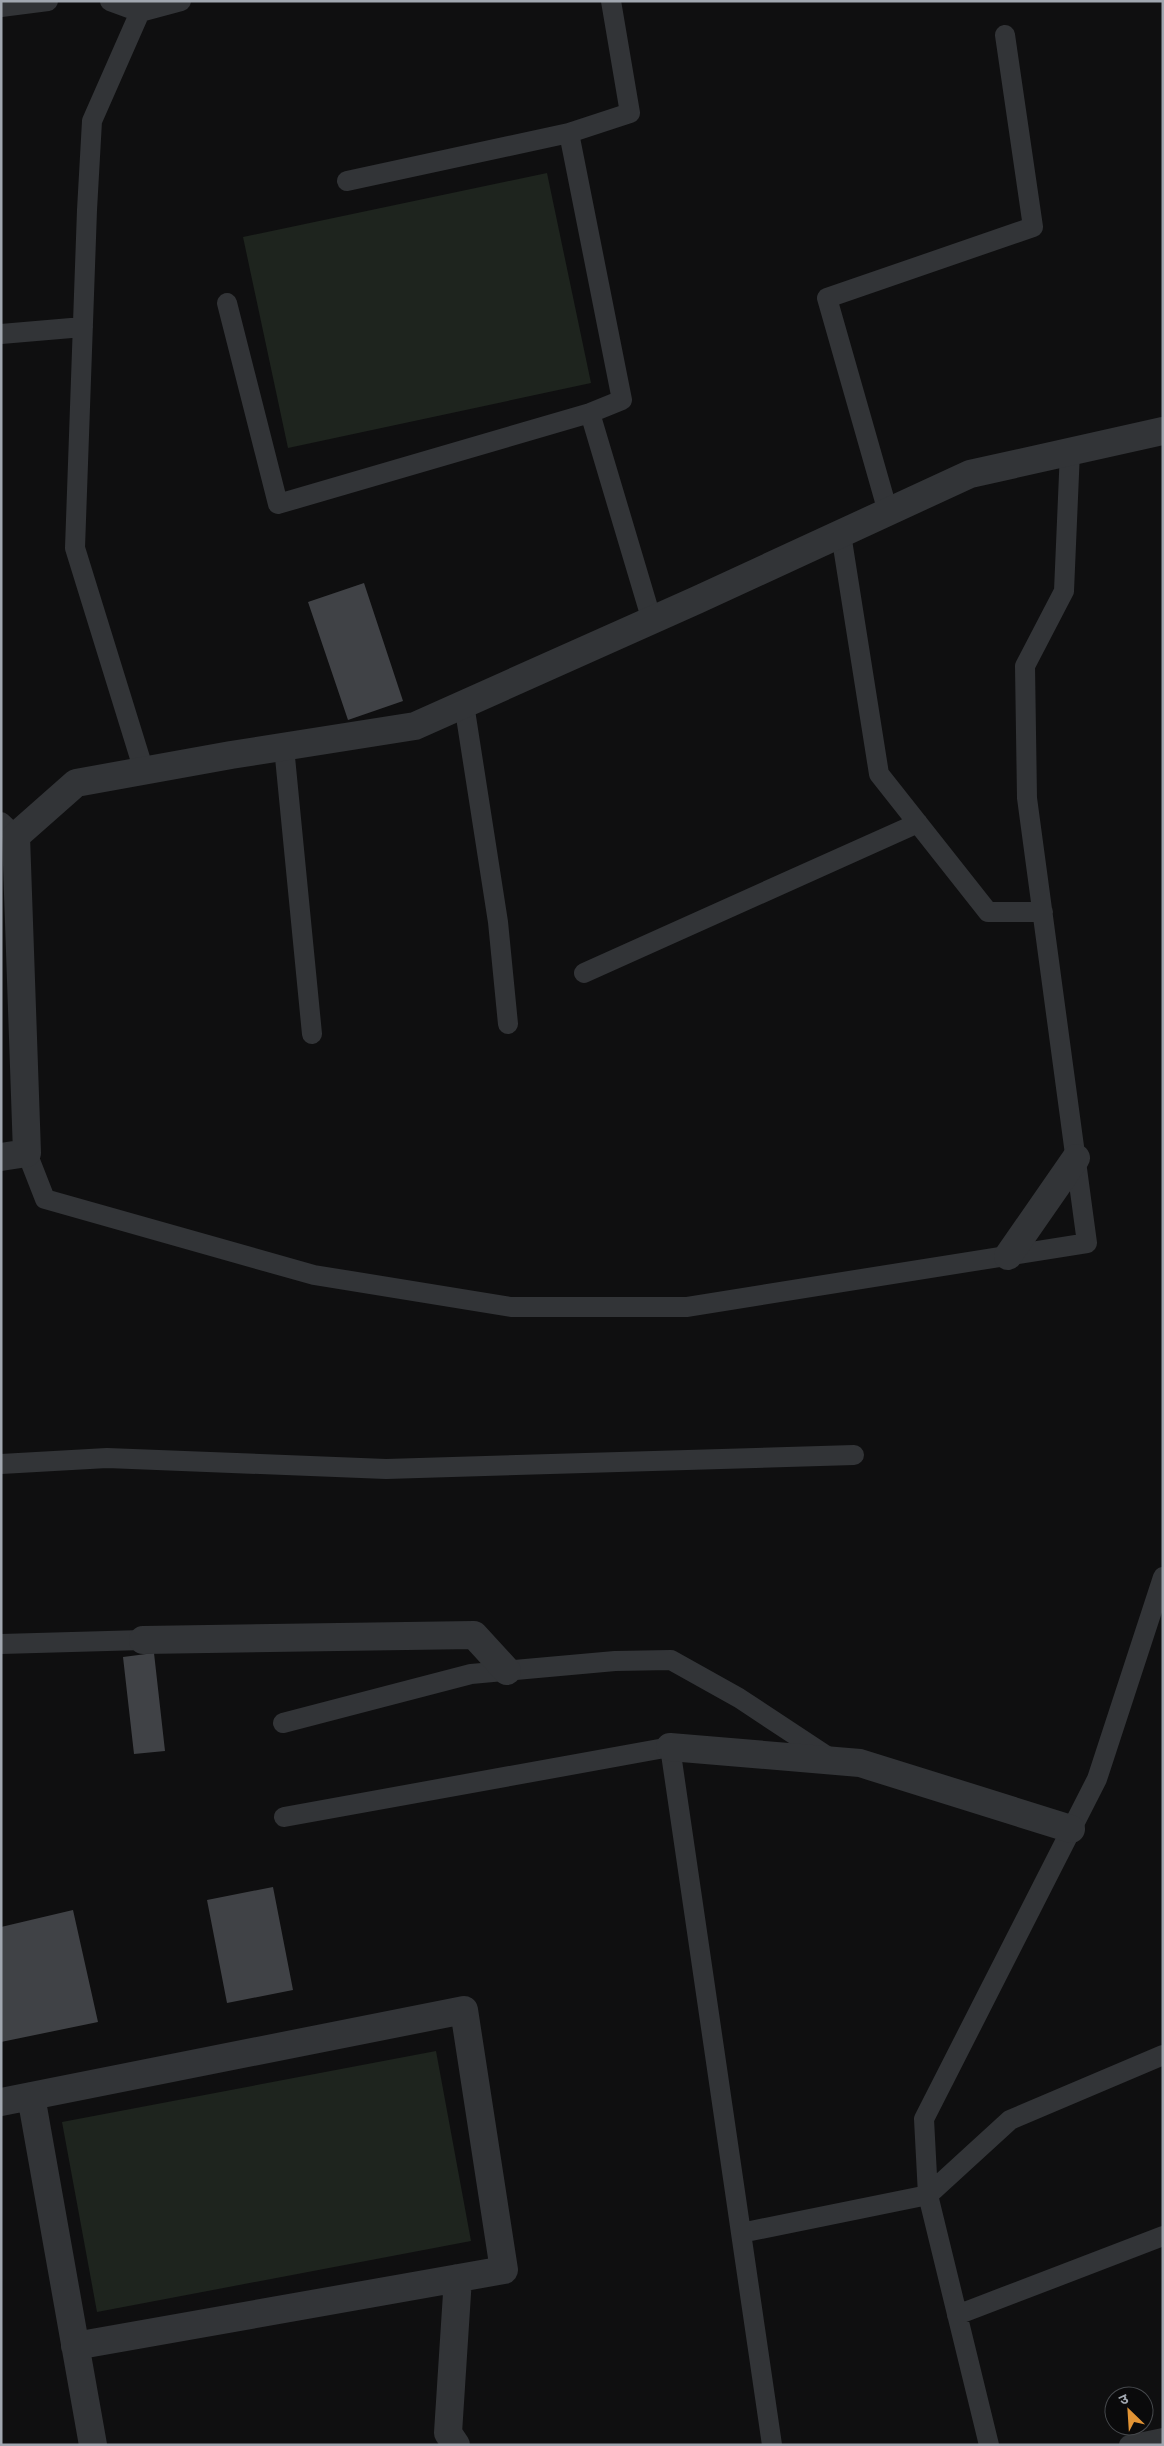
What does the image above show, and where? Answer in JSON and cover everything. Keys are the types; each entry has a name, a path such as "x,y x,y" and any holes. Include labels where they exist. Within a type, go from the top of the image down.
{"street":[{"path":"14,1155 9,829 76,783 415,726 652,621 970,474 1163,431"},
{"path":"1008,1256 1076,1158"},
{"path":"143,1640 474,1635 508,1671"},
{"path":"670,1746 860,1763 1072,1829"},
{"path":"1,2102 464,2010 504,2270 76,2346"},
{"path":"31,2096 93,2445"},
{"path":"456,2445 448,2433 458,2278"}],"lane":[{"path":"1,7 48,1"},
{"path":"110,1 140,12 181,1"},
{"path":"347,181 569,133 630,113 611,1"},
{"path":"140,12 92,121 74,548 144,771"},
{"path":"888,512 827,298 1033,227 1005,34"},
{"path":"227,303 278,504 590,413 622,400 569,133"},
{"path":"1,334 83,327"},
{"path":"590,413 652,621"},
{"path":"14,1155 46,1199 314,1275 511,1307 686,1306 1087,1243 1027,798 1025,666 1064,591 1070,452"},
{"path":"841,534 879,774 988,912 1042,912"},
{"path":"464,704 498,922 508,1024"},
{"path":"284,747 312,1034"},
{"path":"584,973 918,823"},
{"path":"1,1464 107,1458 386,1468 854,1456"},
{"path":"989,2445 928,2195 924,2119 1097,1779 1163,1577"},
{"path":"1,1644 143,1640"},
{"path":"283,1723 471,1674 614,1661 671,1660 739,1698 835,1761"},
{"path":"284,1817 670,1746 772,2445"},
{"path":"741,2233 928,2195 1010,2120 1163,2055"},
{"path":"957,2315 1163,2236"},
{"path":"1129,2445 1163,2438"}],"shaded area":[{"path":"547,173 591,383 288,448 243,237"},
{"path":"436,2051 471,2241 97,2312 62,2122"}],"building":[{"path":"364,583 403,701 348,720 308,602"},
{"path":"154,1653 165,1751 134,1754 123,1657"},
{"path":"273,1887 293,1990 227,2003 207,1900"},
{"path":"73,1910 98,2022 1,2042 1,1927"}]}
